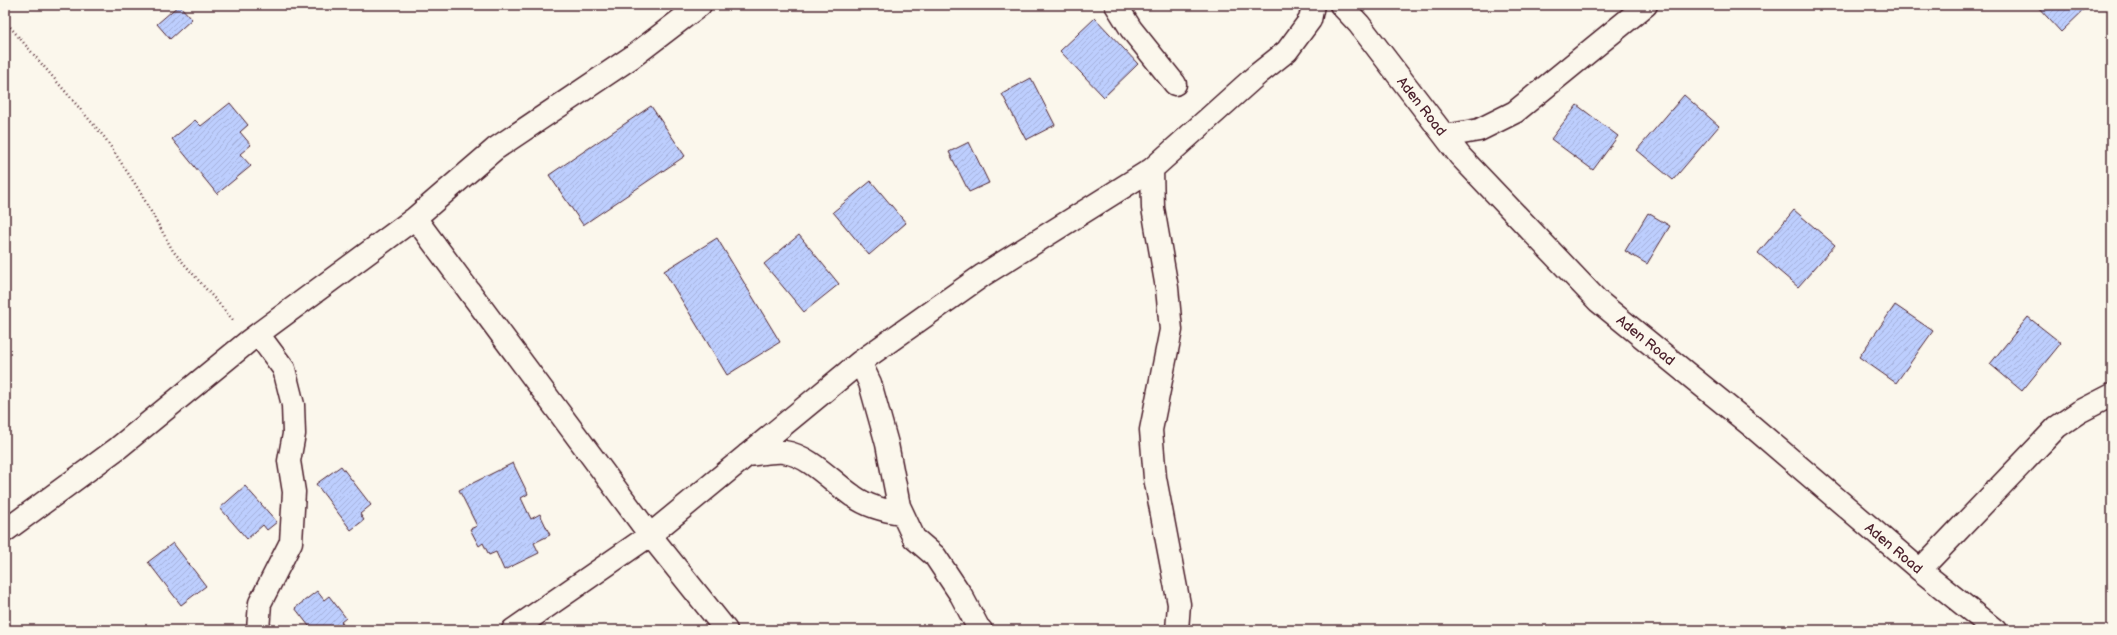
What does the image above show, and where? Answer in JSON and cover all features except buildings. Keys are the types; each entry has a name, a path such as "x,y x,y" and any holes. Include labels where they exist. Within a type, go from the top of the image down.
{"street":[{"path":"5,531 118,448 254,337 415,218 495,149 632,57 700,5"},
{"path":"1116,5 1131,29 1175,84"},
{"path":"513,630 650,535 860,362 983,275 1152,169 1258,74 1287,51 1310,20 1313,5"},
{"name":"Aden Road","path":"1341,5 1359,24 1460,156 1598,301 1754,428 1920,570 1995,630"},
{"path":"1445,136 1479,130 1516,112 1646,5"},
{"path":"1152,169 1153,208 1167,288 1171,330 1151,430 1155,478 1179,604 1177,630"},
{"path":"415,218 650,535 726,630"},
{"path":"254,337 284,369 293,404 294,434 289,461 294,492 291,542 260,603 258,630"},
{"path":"860,362 870,383 887,444 899,506 902,513 914,538 935,556 961,595 981,630"},
{"path":"1920,570 2058,427 2079,412 2112,395"},
{"path":"747,455 784,452 800,458 814,466 860,500 871,506 902,513"}],"path":[{"path":"5,21 105,138 138,190 173,251 254,337"}]}
